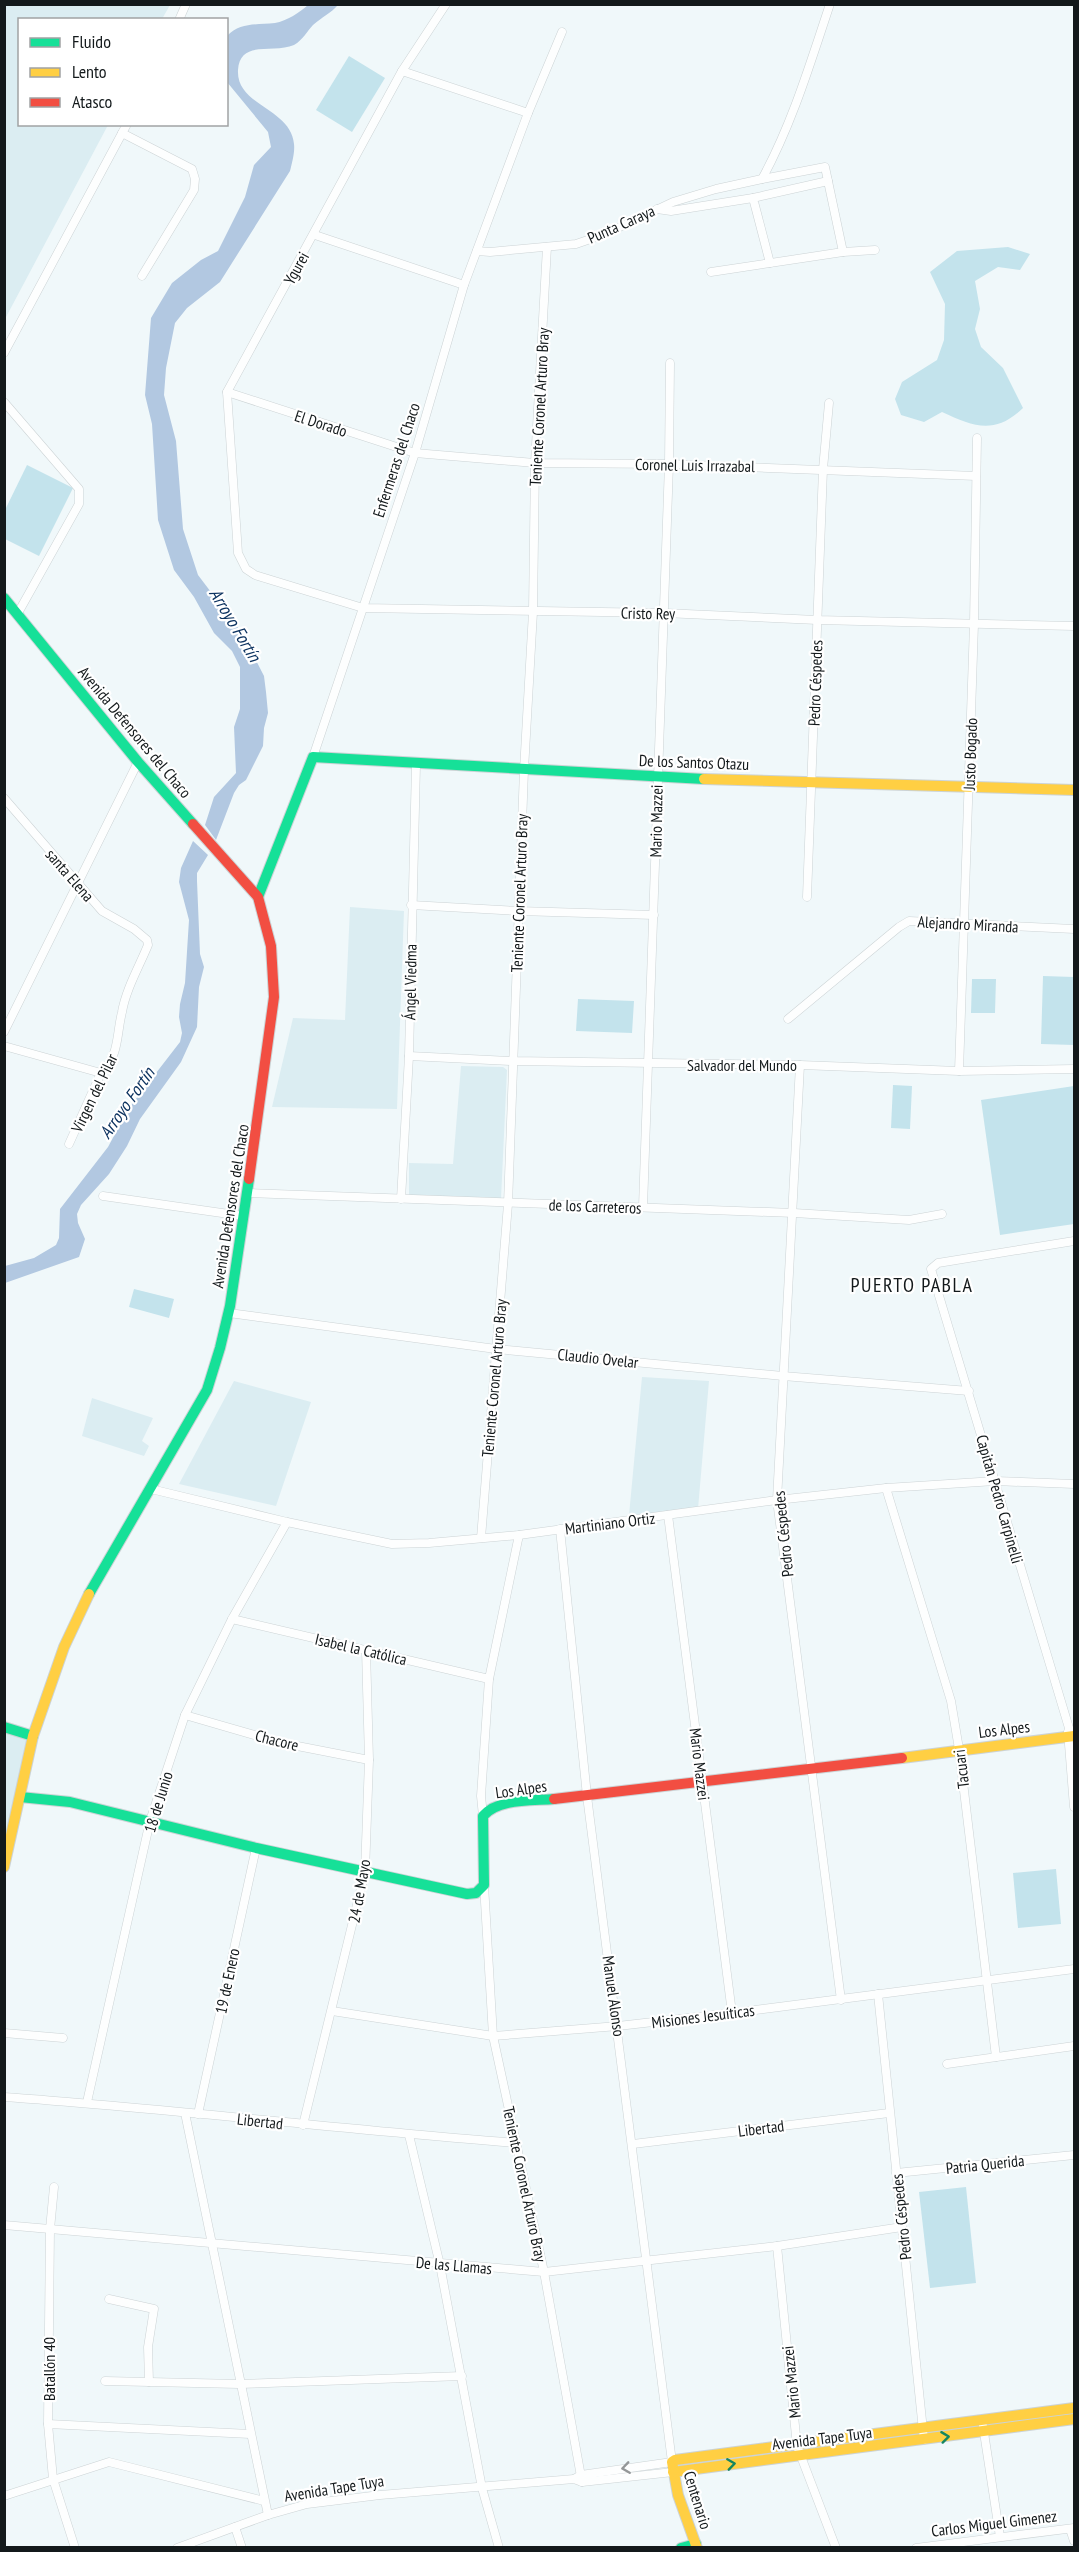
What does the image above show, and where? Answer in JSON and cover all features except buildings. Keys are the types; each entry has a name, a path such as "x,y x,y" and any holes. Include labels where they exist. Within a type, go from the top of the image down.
{"street":[{"path":"180,18 186,4"},
{"name":"Ygurei","path":"228,392 402,71 446,4"},
{"path":"762,179 780,145 798,102 830,4"},
{"name":"Enfermeras del Chaco","path":"258,897 313,757 415,453 464,285 528,113 562,32"},
{"path":"402,71 528,113"},
{"path":"4,353 126,126"},
{"path":"122,133 192,169 195,179 194,190 142,276"},
{"name":"Punta Caraya","path":"477,251 576,244 605,234 656,209 716,189 762,179 825,167 828,181"},
{"path":"656,209 671,211 753,198 828,181 843,252"},
{"path":"753,198 770,263"},
{"path":"315,235 464,285"},
{"name":"Teniente Coronel Arturo Bray","path":"481,1538 508,1204 518,911 533,612 535,463 547,247"},
{"path":"711,272 843,252 875,250"},
{"name":"Mario Mazzei","path":"643,1207 669,464 669,363"},
{"name":"El Dorado","path":"228,392 415,453"},
{"name":"Cristo Rey","path":"228,392 238,553 246,569 255,575 363,608 664,613 817,620 1074,626"},
{"path":"4,402 79,489 81,497 18,614"},
{"name":"Pedro Céspedes","path":"807,897 823,469 829,403"},
{"name":"Justo Bogado","path":"959,1071 966,924 977,438"},
{"name":"Coronel Luis Irrazabal","path":"415,453 535,463 669,464 976,476"},
{"name":"Avenida Defensores del Chaco","path":"4,598 138,762 258,897 267,924 275,966 271,1018 248,1193 229,1313 219,1359 207,1390 92,1589 64,1647 33,1736 4,1867"},
{"name":"De los Santos Otazu","path":"313,757 416,765 657,777 1074,790"},
{"path":"4,1032 138,762"},
{"name":"Ángel Viedma","path":"401,1199 409,1056 416,765"},
{"name":"santa Elena","path":"4,798 108,916 134,929 147,939"},
{"path":"411,905 654,915"},
{"name":"Alejandro Miranda","path":"788,1018 909,921 1074,929"},
{"name":"Virgen del Pilar","path":"69,1144 101,1073 108,1066 117,1046 122,1012 148,945 147,939"},
{"path":"4,1046 101,1073"},
{"name":"Salvador del Mundo","path":"409,1056 648,1065 800,1065 959,1071 1074,1069"},
{"name":"Pedro Céspedes","path":"800,1065 794,1213 777,1500 841,2000"},
{"name":"de los Carreteros","path":"248,1193 794,1213 909,1220 942,1214"},
{"path":"103,1196 243,1216"},
{"name":"Capitán Pedro Carpinelli","path":"1074,1241 939,1263 932,1269 1071,1734 1074,1807"},
{"name":"Claudio Ovelar","path":"229,1313 496,1349 969,1391"},
{"name":"Martiniano Ortiz","path":"151,1489 287,1522 392,1544 429,1544 519,1535 777,1500 886,1488 994,1481 1074,1484"},
{"name":"Tacuari","path":"886,1488 951,1701 959,1749 996,2057"},
{"name":"Mario Mazzei","path":"668,1515 732,2013"},
{"name":"18 de Junio","path":"87,2103 150,1821 185,1715 232,1619 287,1522"},
{"name":"Manuel Alonso","path":"560,1529 587,1796 673,2467"},
{"path":"483,1816 480,1796 489,1679 519,1535"},
{"name":"Isabel la Católica","path":"232,1619 489,1679"},
{"name":"24 de Mayo","path":"303,2125 366,1872 369,1760 366,1650"},
{"name":"Chacore","path":"185,1715 282,1743 369,1760"},
{"path":"4,1727 33,1736"},
{"name":"Los Alpes","path":"484,1885 483,1816 489,1809 500,1805 703,1783 1071,1734"},
{"path":"20,1797 70,1802 256,1848 467,1894 476,1893 484,1885"},
{"name":"19 de Enero","path":"198,2114 256,1848"},
{"name":"Teniente Coronel Arturo Bray","path":"484,1885 493,2036 544,2272 579,2479"},
{"name":"Misiones Jesuíticas","path":"332,2011 493,2036 618,2026 732,2013 1074,1969"},
{"name":"Pedro Céspedes","path":"878,1994 924,2435"},
{"path":"4,2033 63,2038"},
{"path":"946,2064 1074,2046"},
{"name":"Libertad","path":"4,2097 516,2143"},
{"path":"185,2113 268,2515"},
{"name":"Libertad","path":"633,2144 889,2113"},
{"path":"409,2135 440,2265 482,2488 499,2547"},
{"name":"Patria Querida","path":"896,2173 1074,2155"},
{"name":"Batallón 40","path":"54,2187 50,2229 48,2424 53,2479 75,2547"},
{"name":"De las Llamas","path":"4,2224 440,2265 544,2272 777,2246 902,2227"},
{"name":"Mario Mazzei","path":"777,2246 799,2451 836,2547"},
{"path":"109,2299 154,2309 148,2347 149,2382"},
{"path":"105,2381 240,2384 462,2376"},
{"path":"1000,2537 983,2427 1074,2408"},
{"name":"Avenida Tape Tuya","path":"177,2547 268,2515 308,2504 380,2495 579,2479 983,2427 1074,2419"},
{"path":"48,2424 250,2434"},
{"path":"4,2496 109,2462 264,2500"},
{"name":"Centenario","path":"673,2467 696,2546"},
{"path":"235,2526 242,2547"},
{"path":"1072,2529 1074,2541"},
{"name":"Carlos Miguel Gimenez","path":"916,2547 955,2545 1000,2537 1072,2529"},
{"path":"681,2547 696,2546"}],"shaded area":[{"path":"5,4 170,5 163,18 18,18 18,126 107,126 5,319"},
{"path":"349,56 385,78 352,132 316,110"},
{"path":"1008,247 1030,254 1020,270 998,267 975,281 980,309 975,329 981,347 1003,368 1023,408 1003,422 984,426 964,422 942,412 924,422 901,415 895,399 902,382 937,360 944,340 945,304 930,272 957,251"},
{"path":"27,465 73,488 39,556 5,539 5,510"},
{"path":"350,907 404,911 397,1109 272,1107 293,1018 345,1020"},
{"path":"1043,976 1074,977 1074,1045 1041,1044"},
{"path":"972,979 996,979 995,1013 971,1013"},
{"path":"578,999 634,1001 632,1033 576,1031"},
{"path":"461,1066 503,1067 507,1070 501,1199 409,1197 409,1163 453,1164"},
{"path":"893,1085 912,1086 910,1129 891,1128"},
{"path":"1074,1086 1074,1224 1000,1235 981,1100"},
{"path":"134,1289 174,1299 169,1318 129,1307"},
{"path":"642,1377 709,1381 698,1509 629,1515"},
{"path":"234,1381 311,1402 276,1506 179,1484"},
{"path":"92,1398 153,1418 142,1441 149,1446 144,1456 82,1436"},
{"path":"5,1724 36,1735 5,1865"},
{"path":"1056,1869 1061,1924 1018,1928 1013,1873"},
{"path":"966,2187 976,2283 930,2288 919,2192"}],"water":[{"name":"Arroyo Fortín","path":"308,5 338,5 313,25 294,45 259,49 245,54 240,60 238,70 245,92 284,122 291,132 294,147 290,171 220,282 187,308 175,323 166,368 164,395 176,441 183,529 198,575 242,633 264,676 266,692 268,713 263,746 246,780 234,793 216,840 205,825 214,797 236,773 234,727 240,709 240,667 232,651 214,633 194,597 174,570 158,520 152,424 145,395 151,318 172,283 201,260 218,251 245,197 254,165 271,147 268,132 228,83 228,35 243,26 275,23"},
{"path":"193,841 208,855 197,873 200,954 204,967 199,987 197,1027 181,1062 140,1119 127,1146 109,1174 81,1205 77,1214 78,1223 85,1239 79,1257 5,1283 5,1266 34,1258 56,1245 59,1238 60,1209 108,1147 129,1108 180,1042 182,1033 179,1017 185,983 189,920 179,882 181,868"}],"traffic: fast":[{"path":"4,598 138,762 193,824"},
{"path":"258,897 313,757 704,779"},
{"path":"89,1594 207,1390 230,1306 249,1179"},
{"path":"4,1727 33,1736"},
{"path":"20,1797 70,1802 256,1848 467,1894 476,1893 484,1885 483,1816 489,1810 506,1803 554,1799"},
{"path":"681,2548 696,2544"}],"traffic: slow":[{"path":"704,779 1074,790"},
{"path":"4,1867 33,1736 64,1647 89,1594"},
{"path":"902,1758 1074,1736"},
{"path":"697,2548 678,2495 672,2462 675,2460 1074,2408"},
{"path":"673,2472 1074,2419"}],"traffic: jam":[{"path":"193,824 258,897 271,946 274,997 249,1179"},
{"path":"554,1799 902,1758"}],"district":[{"name":"PUERTO PABLA","path":"912,1285"}]}
